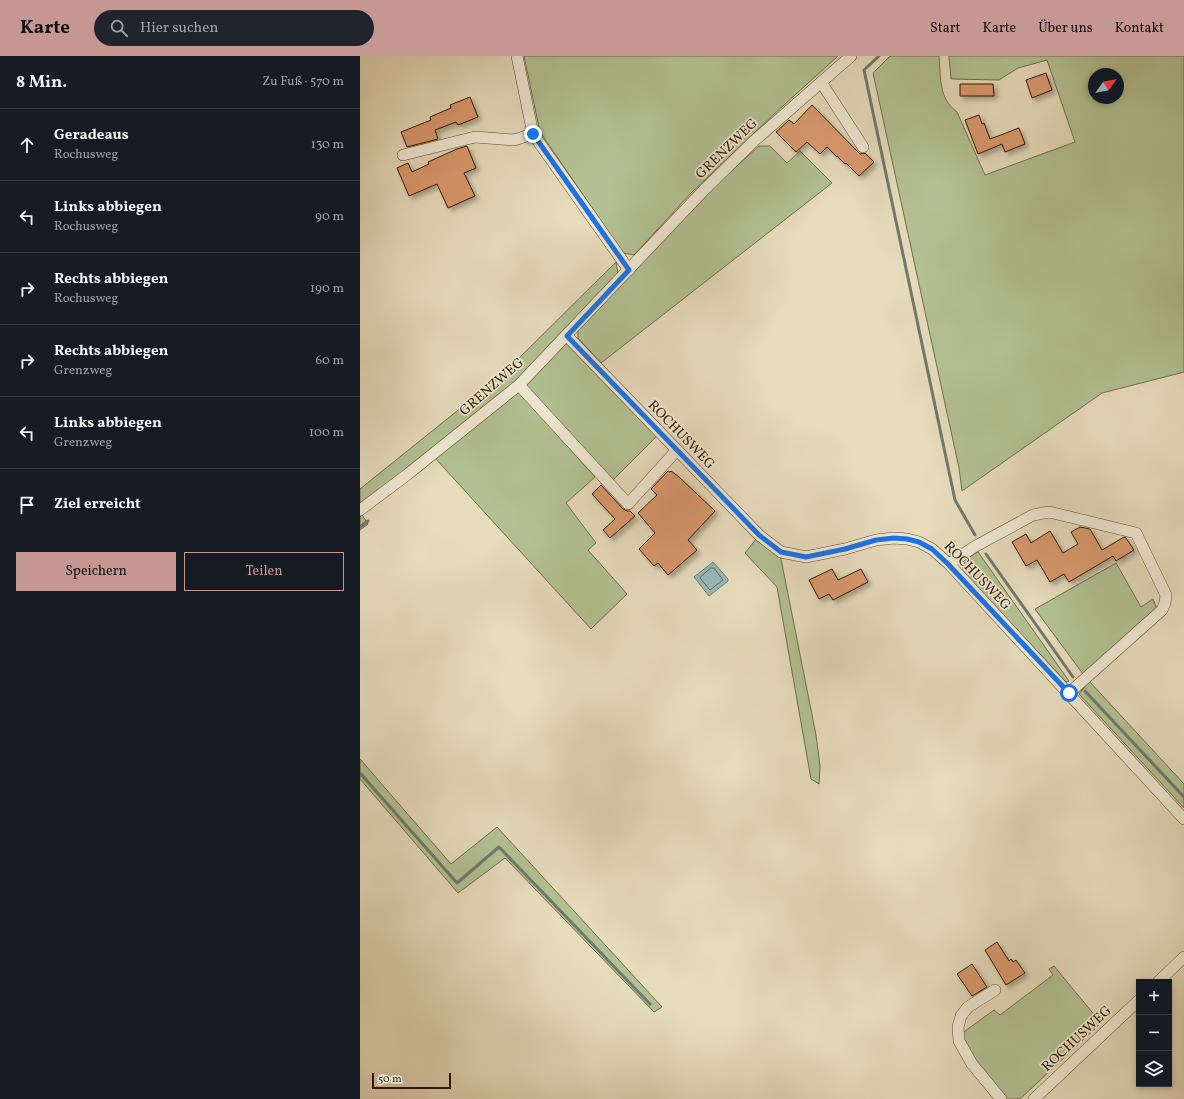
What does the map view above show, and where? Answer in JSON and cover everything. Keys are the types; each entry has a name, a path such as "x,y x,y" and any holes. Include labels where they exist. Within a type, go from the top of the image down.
{"street":[{"path":"517,56 533,134 629,270"},
{"name":"GRENZWEG","path":"360,510 519,385 567,336 709,184 754,141 851,56"},
{"path":"821,82 863,146"},
{"path":"403,156 475,137 514,140 533,134"},
{"name":"ROCHUSWEG","path":"567,336 759,535 781,552 806,557 845,549 876,540 901,538 919,542 932,549 948,564 1069,693 1184,818"},
{"path":"519,385 628,504 677,450"},
{"path":"948,564 974,547 1032,515 1049,512 1136,534 1166,595 1166,603 1162,610 1069,693"},
{"path":"1161,979 1184,957"},
{"path":"995,990 968,1007 960,1016 958,1027 959,1041 972,1064 1002,1099"},
{"name":"ROCHUSWEG","path":"1034,1099 1136,1003"}],"green space":[{"path":"524,56 838,56 691,193 634,255 623,253 540,132"},
{"path":"890,56 939,56 943,94 946,100 957,112 985,175 1075,142 1047,60 1018,68 999,80 951,79 949,56 1184,56 1184,372 1102,393 962,491 959,468 873,73"},
{"path":"759,146 770,146 787,163 800,151 832,183 601,363 578,338 578,328 706,194"},
{"path":"616,262 618,275 516,382 360,505 360,489 503,374"},
{"path":"570,343 603,381 657,436 611,482 523,385 561,345"},
{"path":"518,391 595,477 566,503 596,543 588,550 627,594 591,629 435,458"},
{"path":"362,515 368,524 360,530 360,517"},
{"path":"757,538 780,554 816,735 820,766 819,784 811,779 777,587 745,553"},
{"path":"978,552 1069,681 1066,682 962,571 967,559"},
{"path":"1116,563 1141,607 1153,599 1157,609 1083,674 1035,609"},
{"path":"1089,681 1184,784 1184,808 1079,694"},
{"path":"360,759 451,864 497,827 662,1007 654,1012 505,858 458,893 360,779"},
{"path":"1054,966 1101,1023 1020,1099 1006,1099 976,1061 961,1034 994,1010 1000,1015 1053,975 1049,969"}],"water":[{"path":"713,562 728,579 728,581 709,596 694,577"}],"building":[{"path":"1046,73 1052,90 1032,98 1026,80"},
{"path":"960,84 993,84 994,96 960,96"},
{"path":"470,97 478,117 458,125 456,122 435,130 438,139 407,147 401,132 431,120 430,117 451,108 450,105"},
{"path":"812,105 860,154 865,153 874,162 859,176 827,147 820,154 807,142 796,152 776,132 789,120 794,124"},
{"path":"979,115 982,124 984,123 990,139 1019,128 1025,144 1005,152 1002,144 978,154 965,120"},
{"path":"467,146 476,168 464,173 475,196 448,208 437,184 409,196 397,168 408,163 412,172 429,164 428,162"},
{"path":"668,471 671,471 679,477 715,511 688,540 697,550 668,575 658,563 654,566 639,549 655,533 638,513 657,495 651,489"},
{"path":"601,485 623,509 630,511 635,516 610,538 603,530 615,519 592,494"},
{"path":"1080,527 1090,529 1102,550 1124,537 1134,550 1116,561 1113,556 1069,582 1064,574 1050,582 1037,560 1026,566 1012,542 1026,534 1031,543 1050,531 1063,553 1078,544 1071,532"},
{"path":"832,569 838,580 861,569 868,582 833,600 829,594 819,599 809,580"},
{"path":"997,942 1009,961 1011,959 1013,962 1016,960 1025,973 1006,985 985,950"},
{"path":"972,964 987,987 972,996 957,974"}],"waterway":[{"path":"879,56 864,70 955,500 975,535"},
{"path":"360,527 368,521"},
{"path":"986,554 1073,677"},
{"path":"1085,691 1184,797"},
{"path":"360,773 457,883 499,847 650,1004"}],"route":[{"path":"533,134 629,270 567,336 759,535 781,552 806,557 845,549 876,540 894,538 919,542 932,549 948,564 1069,693"}]}
